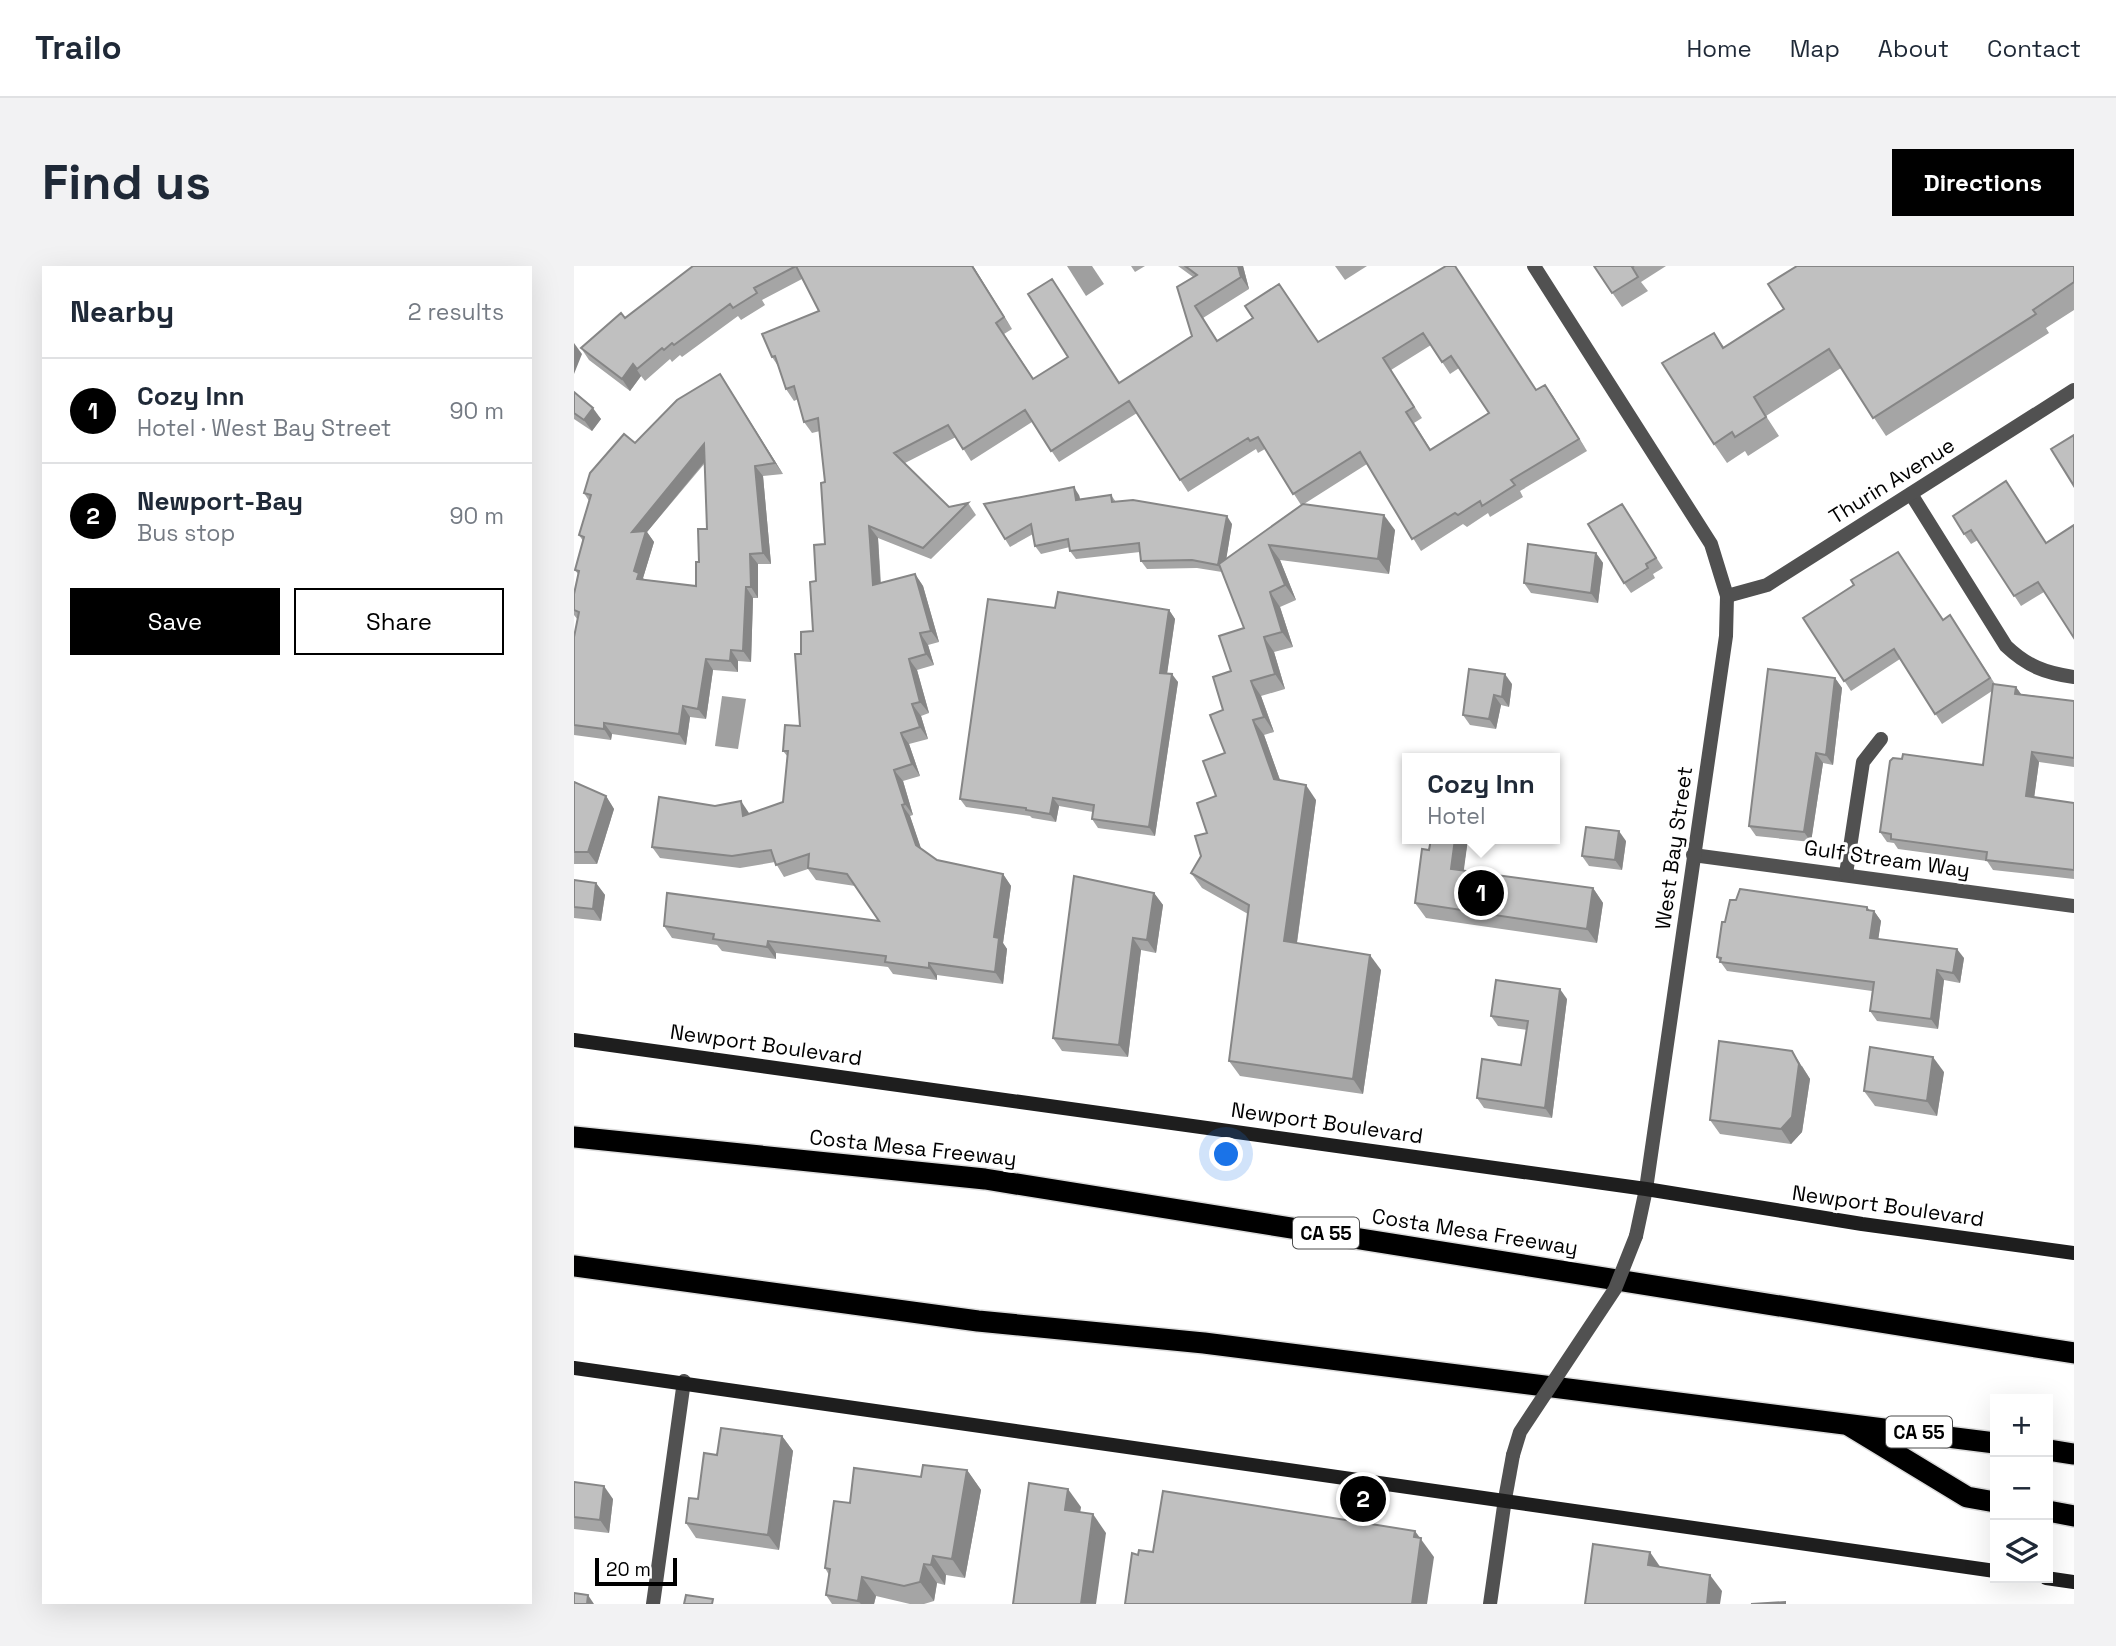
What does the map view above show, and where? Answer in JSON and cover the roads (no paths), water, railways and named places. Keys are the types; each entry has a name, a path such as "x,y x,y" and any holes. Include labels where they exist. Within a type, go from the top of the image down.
{"highway":[{"name":"Costa Mesa Freeway","path":"574,1136 985,1179 2074,1353"},
{"name":"CA 55","path":"574,1266 978,1321 1218,1345 1842,1421 1990,1442"},
{"path":"1842,1421 1967,1497 1990,1501"},
{"path":"2053,1451 2074,1454"},
{"path":"2053,1512 2074,1516"}],"main road":[{"name":"Newport Boulevard","path":"574,1040 1646,1189 1862,1224 2074,1253"},
{"path":"574,1368 684,1381 1990,1570"},
{"path":"2053,1579 2074,1582"}],"street":[{"name":"West Bay Street","path":"1490,1604 1505,1499 1520,1432 1615,1289 1636,1236 1646,1189 1726,636 1727,596 1723,575 1711,544 1534,266"},
{"name":"Thurin Avenue","path":"1727,596 1767,585 2074,390"},
{"path":"1911,494 2006,646 2024,663 2074,677"},
{"path":"1846,874 1863,762 1881,739"},
{"name":"Gulf Stream Way","path":"1693,855 2074,906"},
{"path":"653,1604 684,1381"}],"place":[{"name":"Cozy Inn","path":"1481,893"},
{"name":"Newport-Bay","path":"1363,1499"}]}
